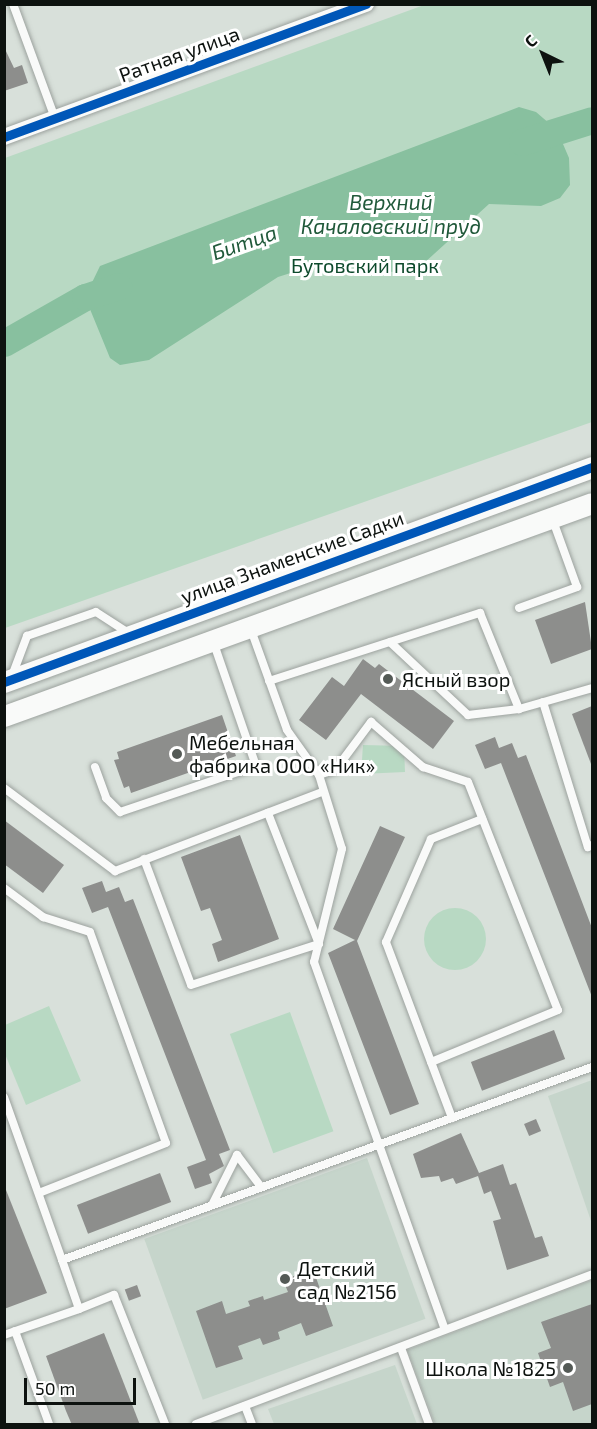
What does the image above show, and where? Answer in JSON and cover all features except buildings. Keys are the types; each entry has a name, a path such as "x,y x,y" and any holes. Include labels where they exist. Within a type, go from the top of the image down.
{"street":[{"name":"Ратная улица","path":"4,136 366,4"},
{"name":"улица Знаменские Садки","path":"8,681 592,467"},
{"path":"4,716 592,503"},
{"path":"250,627 247,615 252,603 278,581"}],"lane":[{"path":"12,5 55,118"},
{"path":"519,608 577,587 552,518"},
{"path":"8,681 27,636 96,612 131,635"},
{"path":"269,681 480,613 519,709"},
{"path":"250,627 287,730 319,775 322,792 342,849 314,962 445,1329"},
{"path":"94,767 106,798 120,812 256,766 213,641"},
{"path":"390,642 468,715 519,709 592,688"},
{"path":"543,702 588,847 592,845"},
{"path":"319,775 336,769 371,722 423,767 468,782 558,1010 431,1062"},
{"path":"4,788 115,871 322,792"},
{"path":"268,813 319,944"},
{"path":"452,1118 386,942 431,839 482,819"},
{"path":"144,860 191,985 319,944"},
{"path":"4,888 43,917 90,932 166,1143 39,1193"},
{"path":"62,1260 592,1067"},
{"path":"4,1097 80,1309"},
{"path":"212,1205 237,1155 261,1187"},
{"path":"196,1425 592,1274"},
{"path":"4,1335 114,1295 165,1425"},
{"path":"15,1331 50,1425"},
{"path":"401,1348 429,1425"},
{"path":"245,1406 252,1425"}],"shaded area":[{"path":"592,1080 592,1224 548,1096"},
{"name":"Детский сад №2156","path":"367,1158 425,1319 203,1400 144,1239"},
{"path":"592,1280 592,1424 435,1424 407,1350"},
{"path":"395,1365 417,1424 274,1424 268,1409"}],"green space":[{"name":"Бутовский парк","path":"424,5 592,5 592,422 5,628 5,158"},
{"path":"363,745 404,746 405,772 361,774"},
{"path":"449,908 461,908 477,917 484,927 486,939 484,951 477,961 461,970 449,970 438,965 429,956 424,945 424,933 429,922 438,913"},
{"path":"49,1006 81,1081 26,1105 5,1054 5,1025"},
{"path":"290,1012 333,1131 273,1153 230,1034"}],"water":[{"name":"Верхний Качаловский пруд","path":"519,107 536,112 557,130 569,158 570,185 560,198 541,206 489,204 423,264 397,272 303,269 278,277 149,360 120,365 110,358 85,297 100,266"}],"waterway":[{"name":"Битца","path":"522,142 592,120"},
{"name":"Битца","path":"4,343 85,297 118,286"}],"cycle path":[{"path":"4,137 366,4"},
{"path":"4,682 592,467"}],"place":[{"name":"Ясный взор","path":"388,679"},
{"name":"Мебельная фабрика ООО «Ник»","path":"177,754"},
{"name":"Детский сад №2156","path":"285,1279"},
{"name":"Школа №1825","path":"568,1368"}]}
